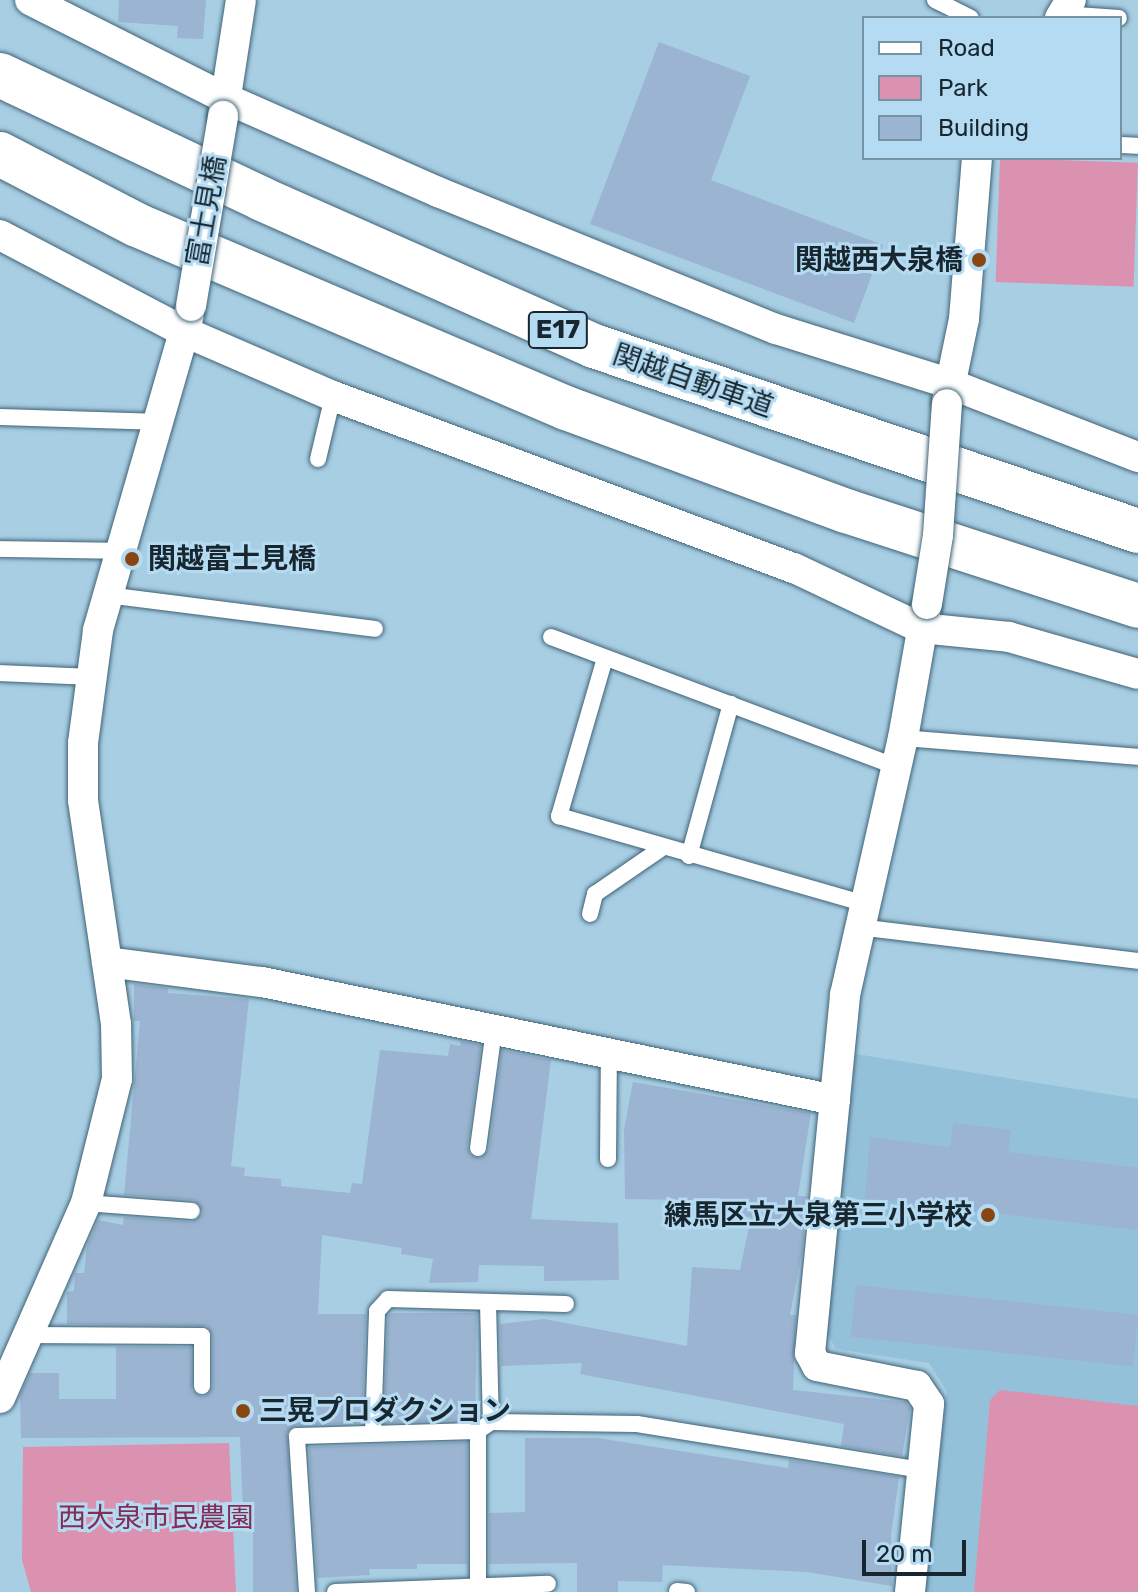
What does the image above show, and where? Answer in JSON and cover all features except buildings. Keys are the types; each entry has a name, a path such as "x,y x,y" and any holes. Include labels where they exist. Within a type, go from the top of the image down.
{"highway":[{"name":"関越自動車道","path":"0,75 262,199 594,346 1138,531"},
{"name":"E17","path":"0,154 137,225 566,408 846,511 1138,606"}],"street":[{"path":"30,0 225,108 761,324 947,394 1138,457"},
{"name":"富士見橋","path":"0,1398 86,1203 117,1079 107,962 83,800 83,743 91,677 107,595 162,422 188,319 241,0"},
{"path":"910,1592 929,1404 917,1386 817,1366 810,1353 845,995 860,915 900,752 938,535 947,394 964,319 977,160"},
{"path":"0,235 188,319 333,396 924,616 1138,674"},
{"path":"107,962 262,982 835,1100"}],"lane":[{"path":"935,0 967,16"},
{"path":"1065,11 1104,16"},
{"path":"318,459 333,396"},
{"path":"0,417 162,422"},
{"path":"0,549 121,551"},
{"path":"107,595 375,629"},
{"path":"551,637 731,704 900,752 1138,757"},
{"path":"605,658 559,816 689,856 860,915 1138,961"},
{"path":"0,673 91,677"},
{"path":"689,856 731,704"},
{"path":"590,914 595,894 662,848"},
{"path":"478,1148 494,1029"},
{"path":"608,1159 609,1052"},
{"path":"86,1203 192,1211"},
{"path":"373,1433 377,1311 388,1299 566,1304"},
{"path":"477,1589 488,1303"},
{"path":"26,1335 202,1336 202,1386"},
{"path":"307,1592 297,1436 484,1426 637,1424 922,1470"},
{"path":"335,1592 548,1584"},
{"path":"677,1591 687,1592"}],"shaded area":[{"name":"練馬区立大泉第三小学校","path":"856,1054 1138,1099 1138,1592 924,1592 947,1391 929,1363 836,1349 825,1330"}],"green space":[{"path":"1000,160 1138,163 1134,287 996,282"},
{"path":"1000,1390 1138,1406 1138,1592 974,1592 990,1400"},
{"name":"西大泉市民農園","path":"229,1443 236,1592 31,1592 22,1560 23,1447"}],"place":[{"name":"関越西大泉橋","path":"979,260"},
{"name":"関越富士見橋","path":"132,559"},
{"name":"練馬区立大泉第三小学校","path":"988,1215"},
{"name":"三晃プロダクション","path":"243,1411"}]}
